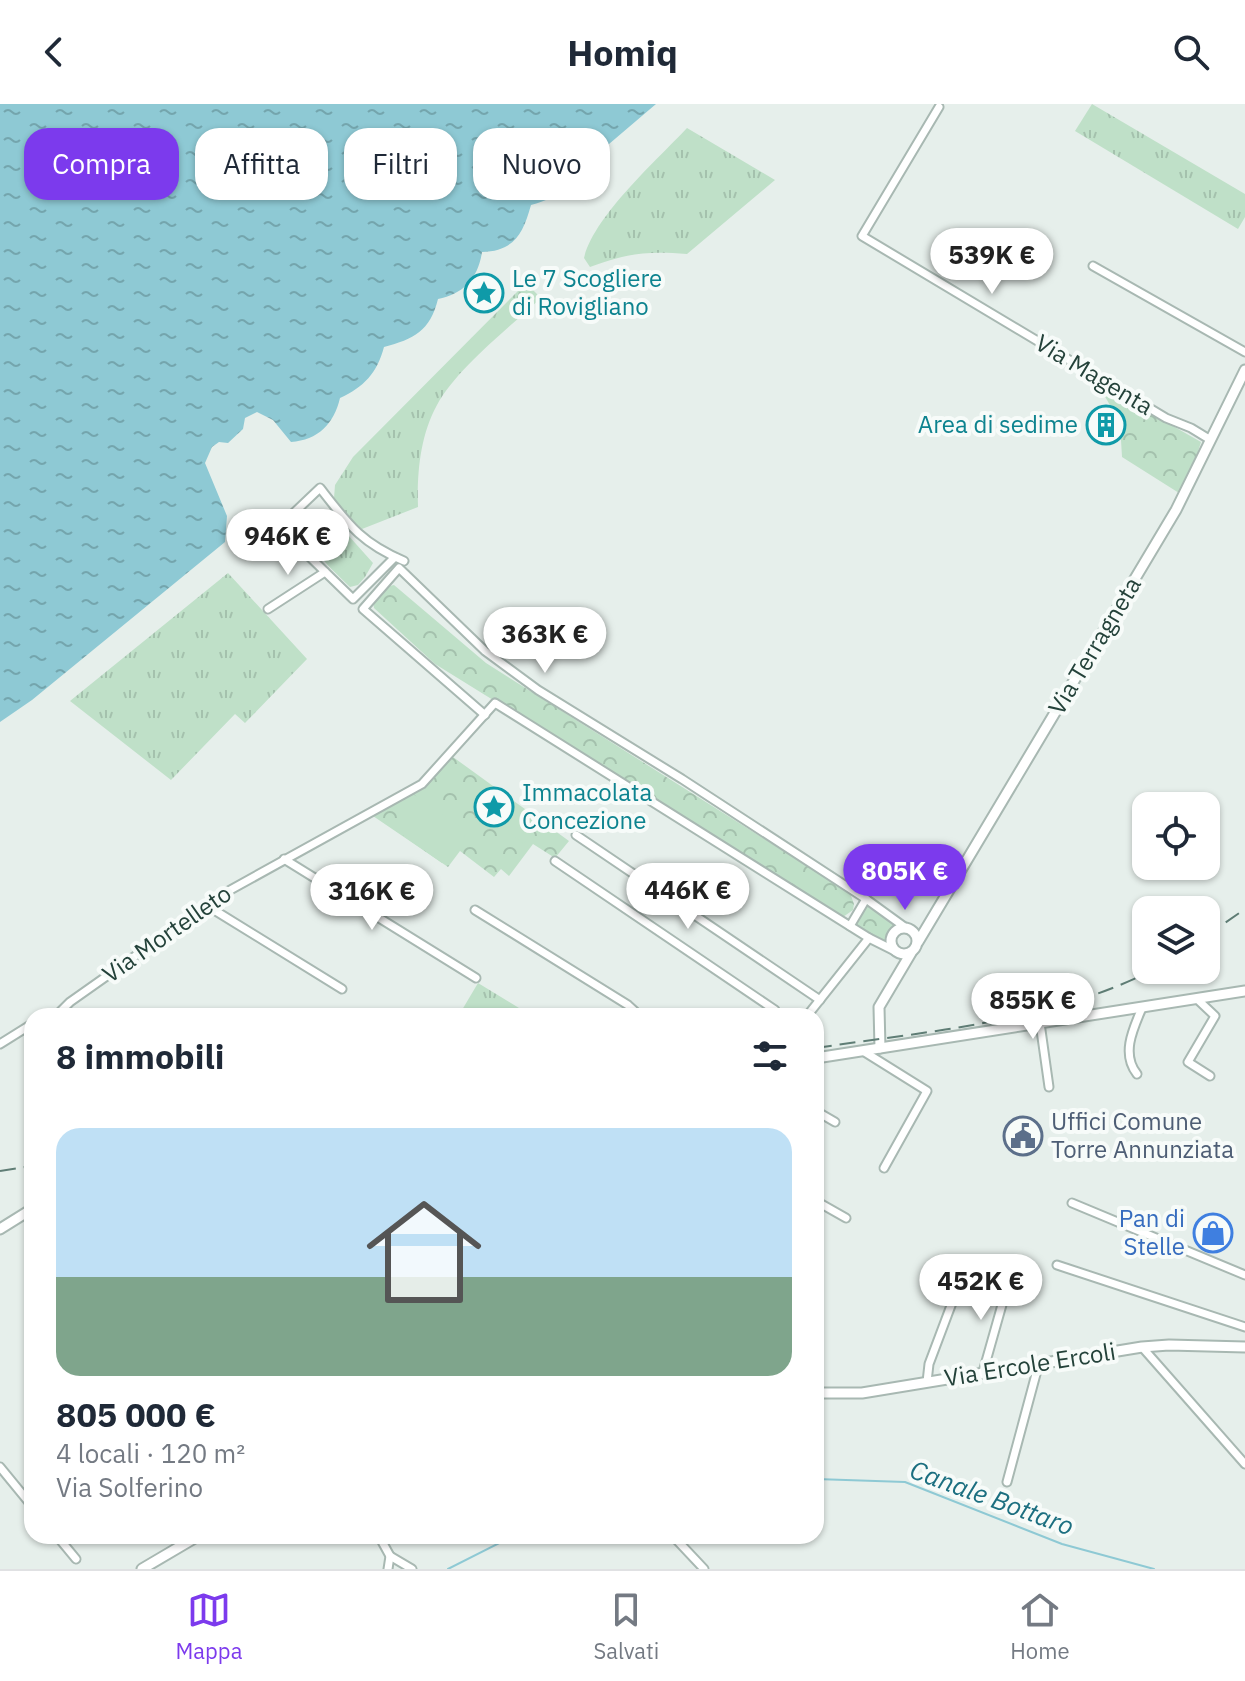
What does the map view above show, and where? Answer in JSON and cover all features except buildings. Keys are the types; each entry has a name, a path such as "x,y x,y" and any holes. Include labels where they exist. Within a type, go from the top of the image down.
{"street":[{"name":"Via Magenta","path":"939,107 862,236 1166,418 1209,439"},
{"path":"1093,266 1245,352"},
{"name":"Via Terragneta","path":"918,942 1176,510 1245,370"},
{"path":"395,557 353,599 279,527 320,488 354,531 404,561"},
{"path":"485,715 363,609 399,568 485,651 528,682 910,930 918,942 902,953"},
{"path":"268,609 325,572"},
{"name":"Via Mortelleto","path":"64,1008 206,905 422,784 495,703 850,926"},
{"path":"576,835 820,1000"},
{"path":"284,859 476,978"},
{"path":"555,861 766,1008"},
{"path":"866,899 850,926 902,953"},
{"path":"206,905 342,989"},
{"path":"475,910 631,1008"},
{"path":"902,953 891,944 892,936 898,930 910,930 934,916"},
{"path":"814,1008 869,938"},
{"path":"880,1048 879,1007 901,967 902,953"},
{"path":"824,1057 1245,991"},
{"path":"1197,999 1215,1016 1188,1062 1210,1076"},
{"path":"1137,1074 1130,1066 1128,1044 1142,1008"},
{"path":"1040,1023 1049,1087"},
{"path":"0,1044 24,1029"},
{"path":"863,1051 927,1091 884,1168"},
{"path":"824,1116 835,1122"},
{"path":"1072,1203 1245,1275"},
{"path":"824,1206 846,1218"},
{"path":"0,1229 24,1214"},
{"path":"1057,1265 1245,1327"},
{"path":"927,1382 929,1364 964,1271"},
{"path":"983,1372 1009,1280"},
{"path":"1142,1347 1245,1464"},
{"name":"Via Ercole Ercoli","path":"824,1393 862,1393 1142,1347 1245,1347"},
{"path":"1007,1482 1039,1363"},
{"path":"0,1467 24,1496"},
{"path":"64,1544 76,1559"},
{"path":"142,1569 184,1544"},
{"path":"383,1544 390,1556 412,1569"},
{"path":"681,1544 704,1569"},
{"path":"388,1569 390,1556"}],"green space":[{"path":"1092,104 1245,194 1245,217 1238,229 1075,131"},
{"path":"687,128 775,180 687,254 638,254 590,267 584,258 600,224 628,189"},
{"path":"526,283 541,298 457,377 431,417 421,455 418,507 362,529 355,526 334,498 335,485 353,457"},
{"path":"1106,388 1201,442 1179,493 1122,457 1120,423 1103,393"},
{"path":"321,513 339,525 373,563 358,585 350,587 323,559 313,543 308,525 315,514"},
{"path":"228,573 307,659 245,723 235,714 171,780 70,701"},
{"path":"394,585 486,663 850,893 853,910 843,917 435,664 374,608 373,602 385,587"},
{"path":"453,757 569,841 555,858 533,844 509,876 501,869 494,877 460,851 448,867 373,816 425,783"},
{"path":"413,794 465,830 442,863 391,827"},
{"path":"508,804 537,826 524,844 496,821"},
{"path":"866,899 902,928 892,936 891,944 895,951 850,926"},
{"path":"478,983 519,1008 463,1008"}],"water":[{"path":"0,104 656,104 610,143 610,128 473,128 473,200 545,200 531,205 516,239 502,248 482,252 477,270 468,284 438,299 430,319 419,332 384,347 373,372 363,384 340,398 334,416 317,434 291,442 273,420 257,412 245,418 243,429 228,443 219,442 212,447 205,463 227,516 225,542 32,700 0,722"}],"waterway":[{"name":"Canale Bottaro","path":"824,1479 905,1482 1062,1544 1154,1569"},
{"name":"Canale Bottaro","path":"448,1569 497,1544"}],"railway":[{"path":"1220,926 1245,909"},
{"path":"824,1047 945,1030 1031,1013 1073,1002 1132,980"},
{"path":"0,1171 24,1167"}],"place":[{"name":"Le 7 Scogliere di Rovigliano","path":"484,293"},
{"name":"Area di sedime","path":"1106,425"},
{"name":"Immacolata Concezione","path":"494,807"},
{"name":"Uffici Comune Torre Annunziata","path":"1023,1136"},
{"name":"Pan di Stelle","path":"1213,1233"}]}
